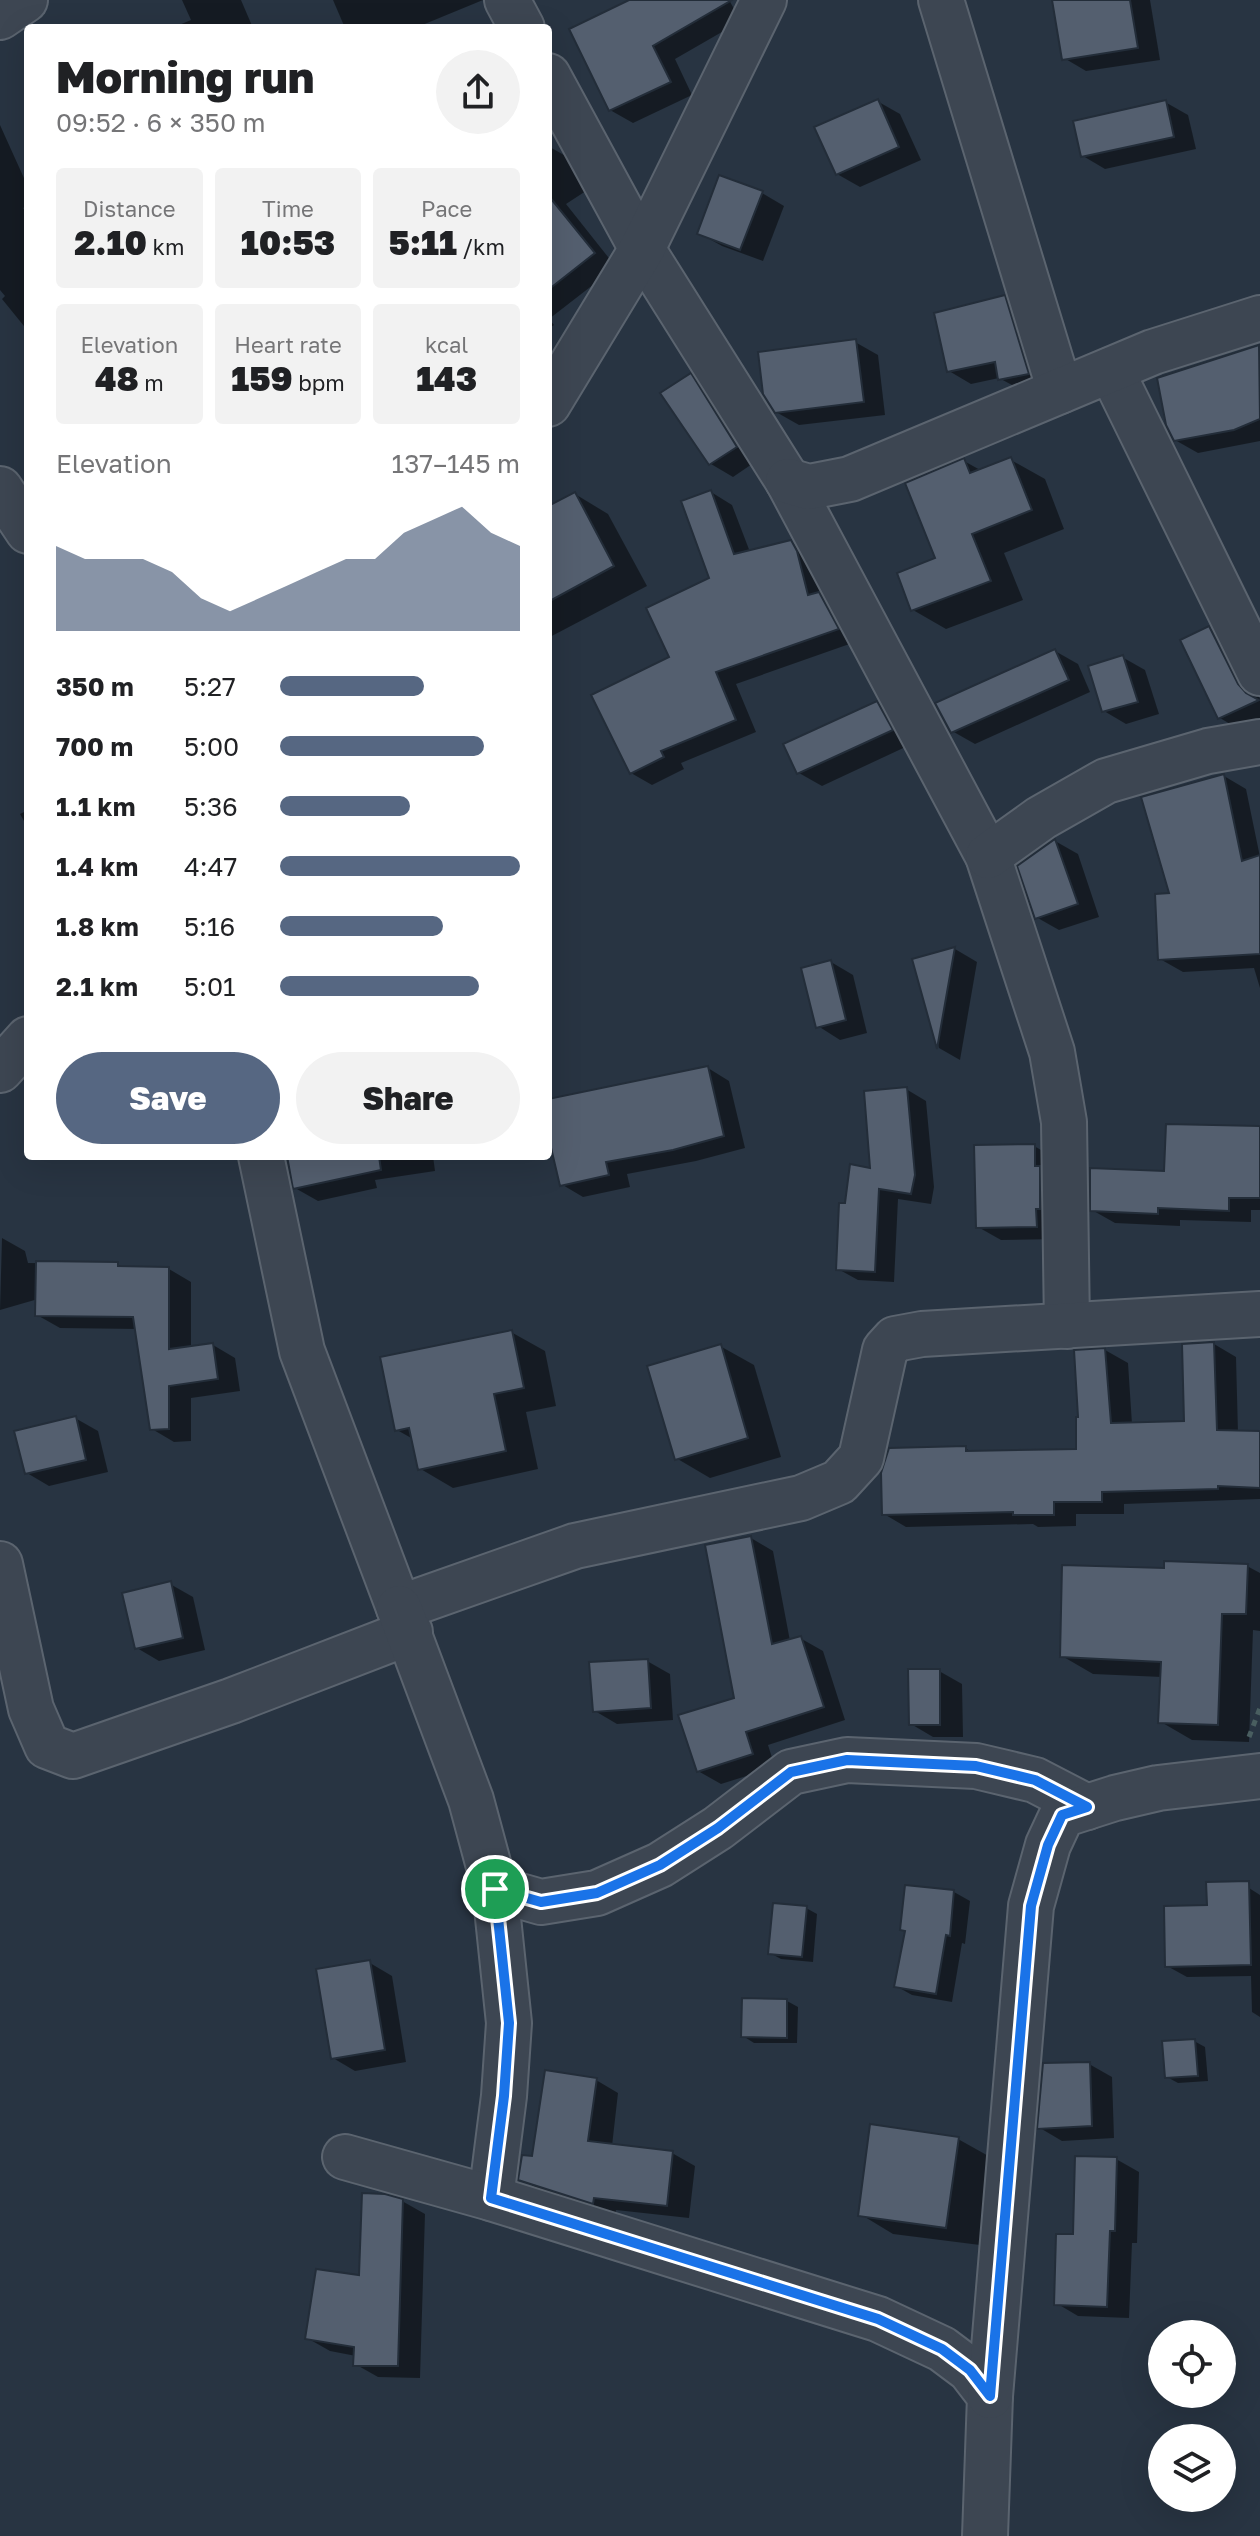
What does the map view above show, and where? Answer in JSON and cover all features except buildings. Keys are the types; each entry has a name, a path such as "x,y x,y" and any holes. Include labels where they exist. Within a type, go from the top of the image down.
{"street":[{"path":"0,17 25,0"},
{"path":"507,0 520,24"},
{"path":"552,397 642,249 764,0"},
{"path":"941,0 1060,391"},
{"path":"552,83 642,249 788,481 988,856 1052,1052 1064,1122 1067,1326"},
{"path":"788,481 809,487 850,479 1153,352 1260,318"},
{"path":"1111,370 1260,673"},
{"path":"0,489 24,525"},
{"path":"988,856 1041,818 1106,781 1208,751 1260,742"},
{"path":"0,1070 24,1043"},
{"path":"262,1160 302,1351 471,1800 495,1889 509,2023 504,2096 491,2198"},
{"path":"0,1564 31,1709 47,1746 73,1756 231,1701 575,1546 801,1498 839,1482 861,1458 885,1350 895,1339 922,1334 1260,1314"},
{"path":"495,1889 541,1902 597,1893 660,1865 718,1828 791,1772 847,1760 976,1766 1035,1780 1087,1807"},
{"path":"985,2536 990,2396 1031,1906 1048,1845 1062,1815 1158,1788 1260,1776"},
{"path":"345,2157 491,2198 878,2319 942,2349 970,2370 990,2396"}],"route":[{"path":"847,1760 976,1766 1035,1780 1087,1807 1062,1815 1048,1845 1031,1906 990,2396 970,2370 942,2349 878,2319 491,2198 504,2096 509,2023 495,1889 541,1902 597,1893 660,1865 718,1828 791,1772 847,1760"}]}
